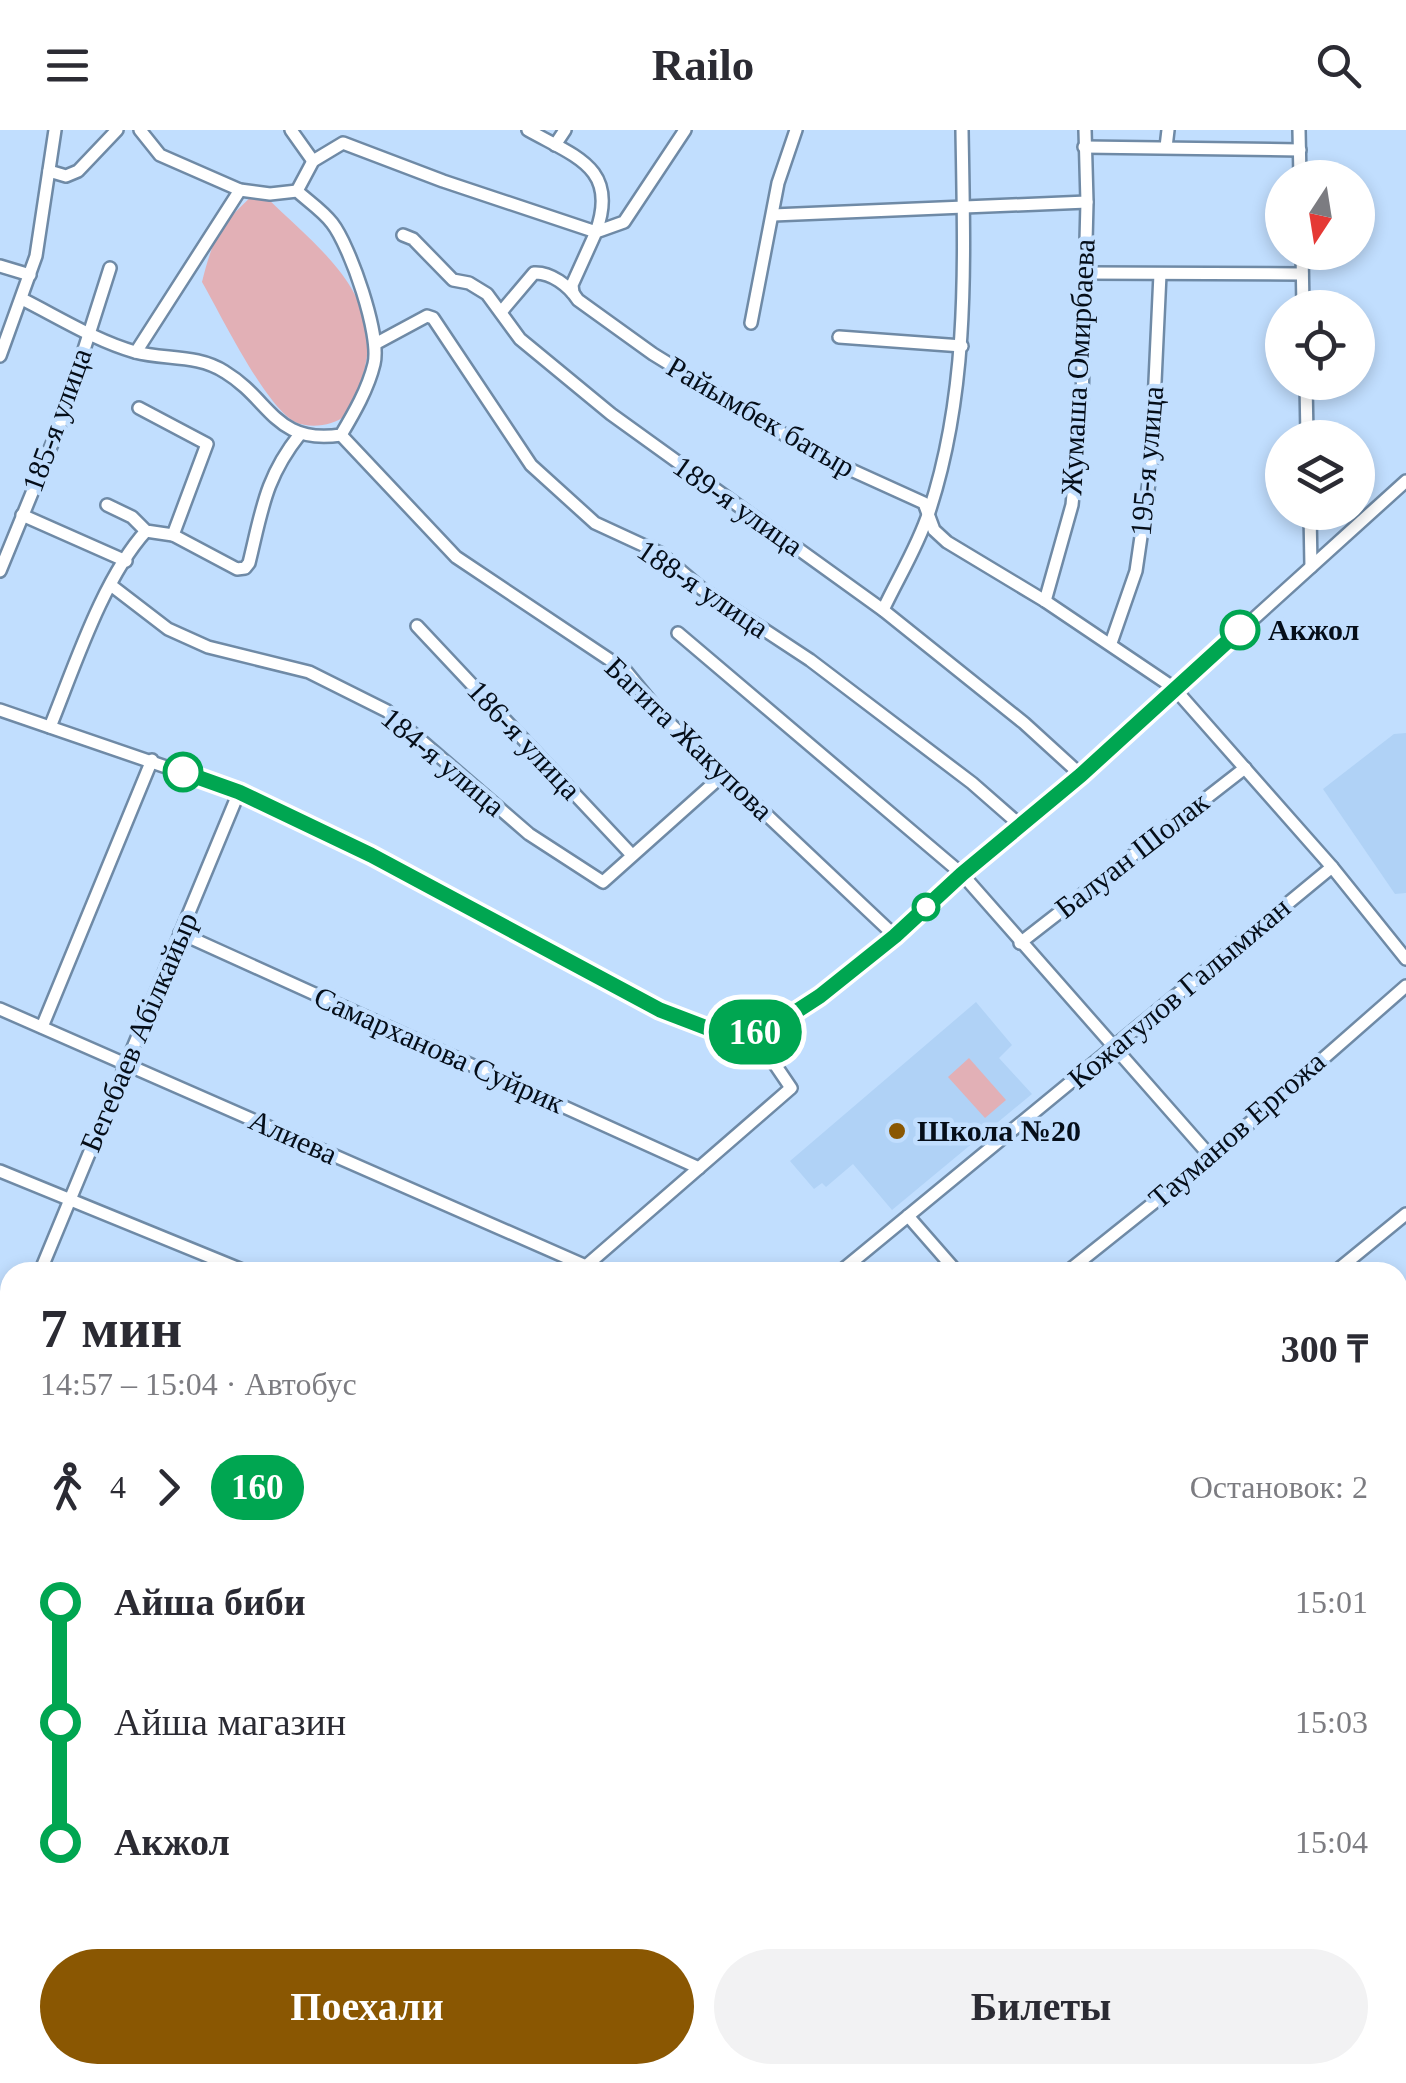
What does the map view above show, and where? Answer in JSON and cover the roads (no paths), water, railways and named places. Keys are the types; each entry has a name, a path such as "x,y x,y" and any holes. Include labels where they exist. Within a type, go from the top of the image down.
{"street":[{"path":"0,356 30,275 55,130"},
{"path":"49,172 66,176 78,171 118,130"},
{"path":"22,299 136,352 184,356 225,372 278,421 300,434 322,438 341,435 375,361 375,344 368,304 333,224 297,191 270,194 240,190 160,154 140,130"},
{"path":"290,130 313,161"},
{"path":"528,130 594,170 602,186 605,209 572,285 573,292"},
{"path":"555,146 565,130"},
{"path":"297,191 313,161 335,146 354,144 442,182 596,232 624,222 685,130"},
{"path":"751,322 778,183 796,130"},
{"path":"883,610 929,514 954,406 962,346 962,130"},
{"name":"Жумаша Омирбаева","path":"1045,600 1072,505 1082,402 1087,202 1084,130"},
{"path":"1166,147 1168,130"},
{"path":"1299,130 1300,160"},
{"path":"1084,148 1300,150"},
{"path":"136,352 240,190"},
{"path":"773,215 1087,202"},
{"name":"189-я улица","path":"403,235 413,239 453,280 469,282 487,294 520,339 611,414 883,610 1024,723 1081,775"},
{"path":"0,266 30,275"},
{"name":"185-я улица","path":"0,571 60,422 110,268"},
{"path":"1302,270 1302,290"},
{"name":"Райымбек батыр","path":"501,312 539,272 550,275 653,354 816,454 924,502 934,530 947,542 1045,600 1174,688 1332,867 1406,959"},
{"path":"1086,273 1302,274"},
{"name":"195-я улица","path":"1111,644 1136,571 1151,468 1160,274"},
{"name":"188-я улица","path":"375,344 427,316 433,318 531,465 595,522 660,554 702,589 810,660 972,783 1020,825"},
{"path":"838,338 962,346"},
{"path":"139,408 207,444 174,536"},
{"path":"106,504 132,517 146,532 174,536 238,569 245,568 268,484 300,434"},
{"name":"Багита Жакупова","path":"341,435 456,556 625,670 666,719 895,936"},
{"path":"0,710 239,792 371,855 660,1010 715,1031 766,1031 820,996 895,936 962,874 1081,775 1406,481"},
{"path":"22,514 126,561"},
{"path":"1310,530 1311,567"},
{"path":"50,727 92,622 146,532"},
{"name":"184-я улица","path":"112,586 168,630 208,647 309,672 388,711 529,834 603,882 631,854"},
{"name":"186-я улица","path":"417,626 631,854"},
{"name":"188-я улица","path":"678,633 962,874 1210,1157"},
{"path":"42,1028 152,760"},
{"name":"Балуан Шолак","path":"1020,942 1245,768"},
{"path":"631,854 724,774"},
{"name":"Бегебаев Абілкайыр","path":"44,1262 239,792"},
{"name":"Кожагулов Галымжан","path":"852,1262 1332,867"},
{"name":"Самарханова Суйрик","path":"180,933 698,1168"},
{"name":"Тауманов Ергожа","path":"1079,1262 1210,1157 1406,986"},
{"name":"Алиева","path":"0,1009 566,1262"},
{"path":"590,1262 791,1088 774,1063 766,1031"},
{"path":"0,1170 223,1262"},
{"path":"1347,1262 1406,1214"},
{"path":"908,1216 949,1262"}],"place":[{"name":"Акжол","path":"1240,630"},
{"name":"Школа №20","path":"897,1131"}]}
